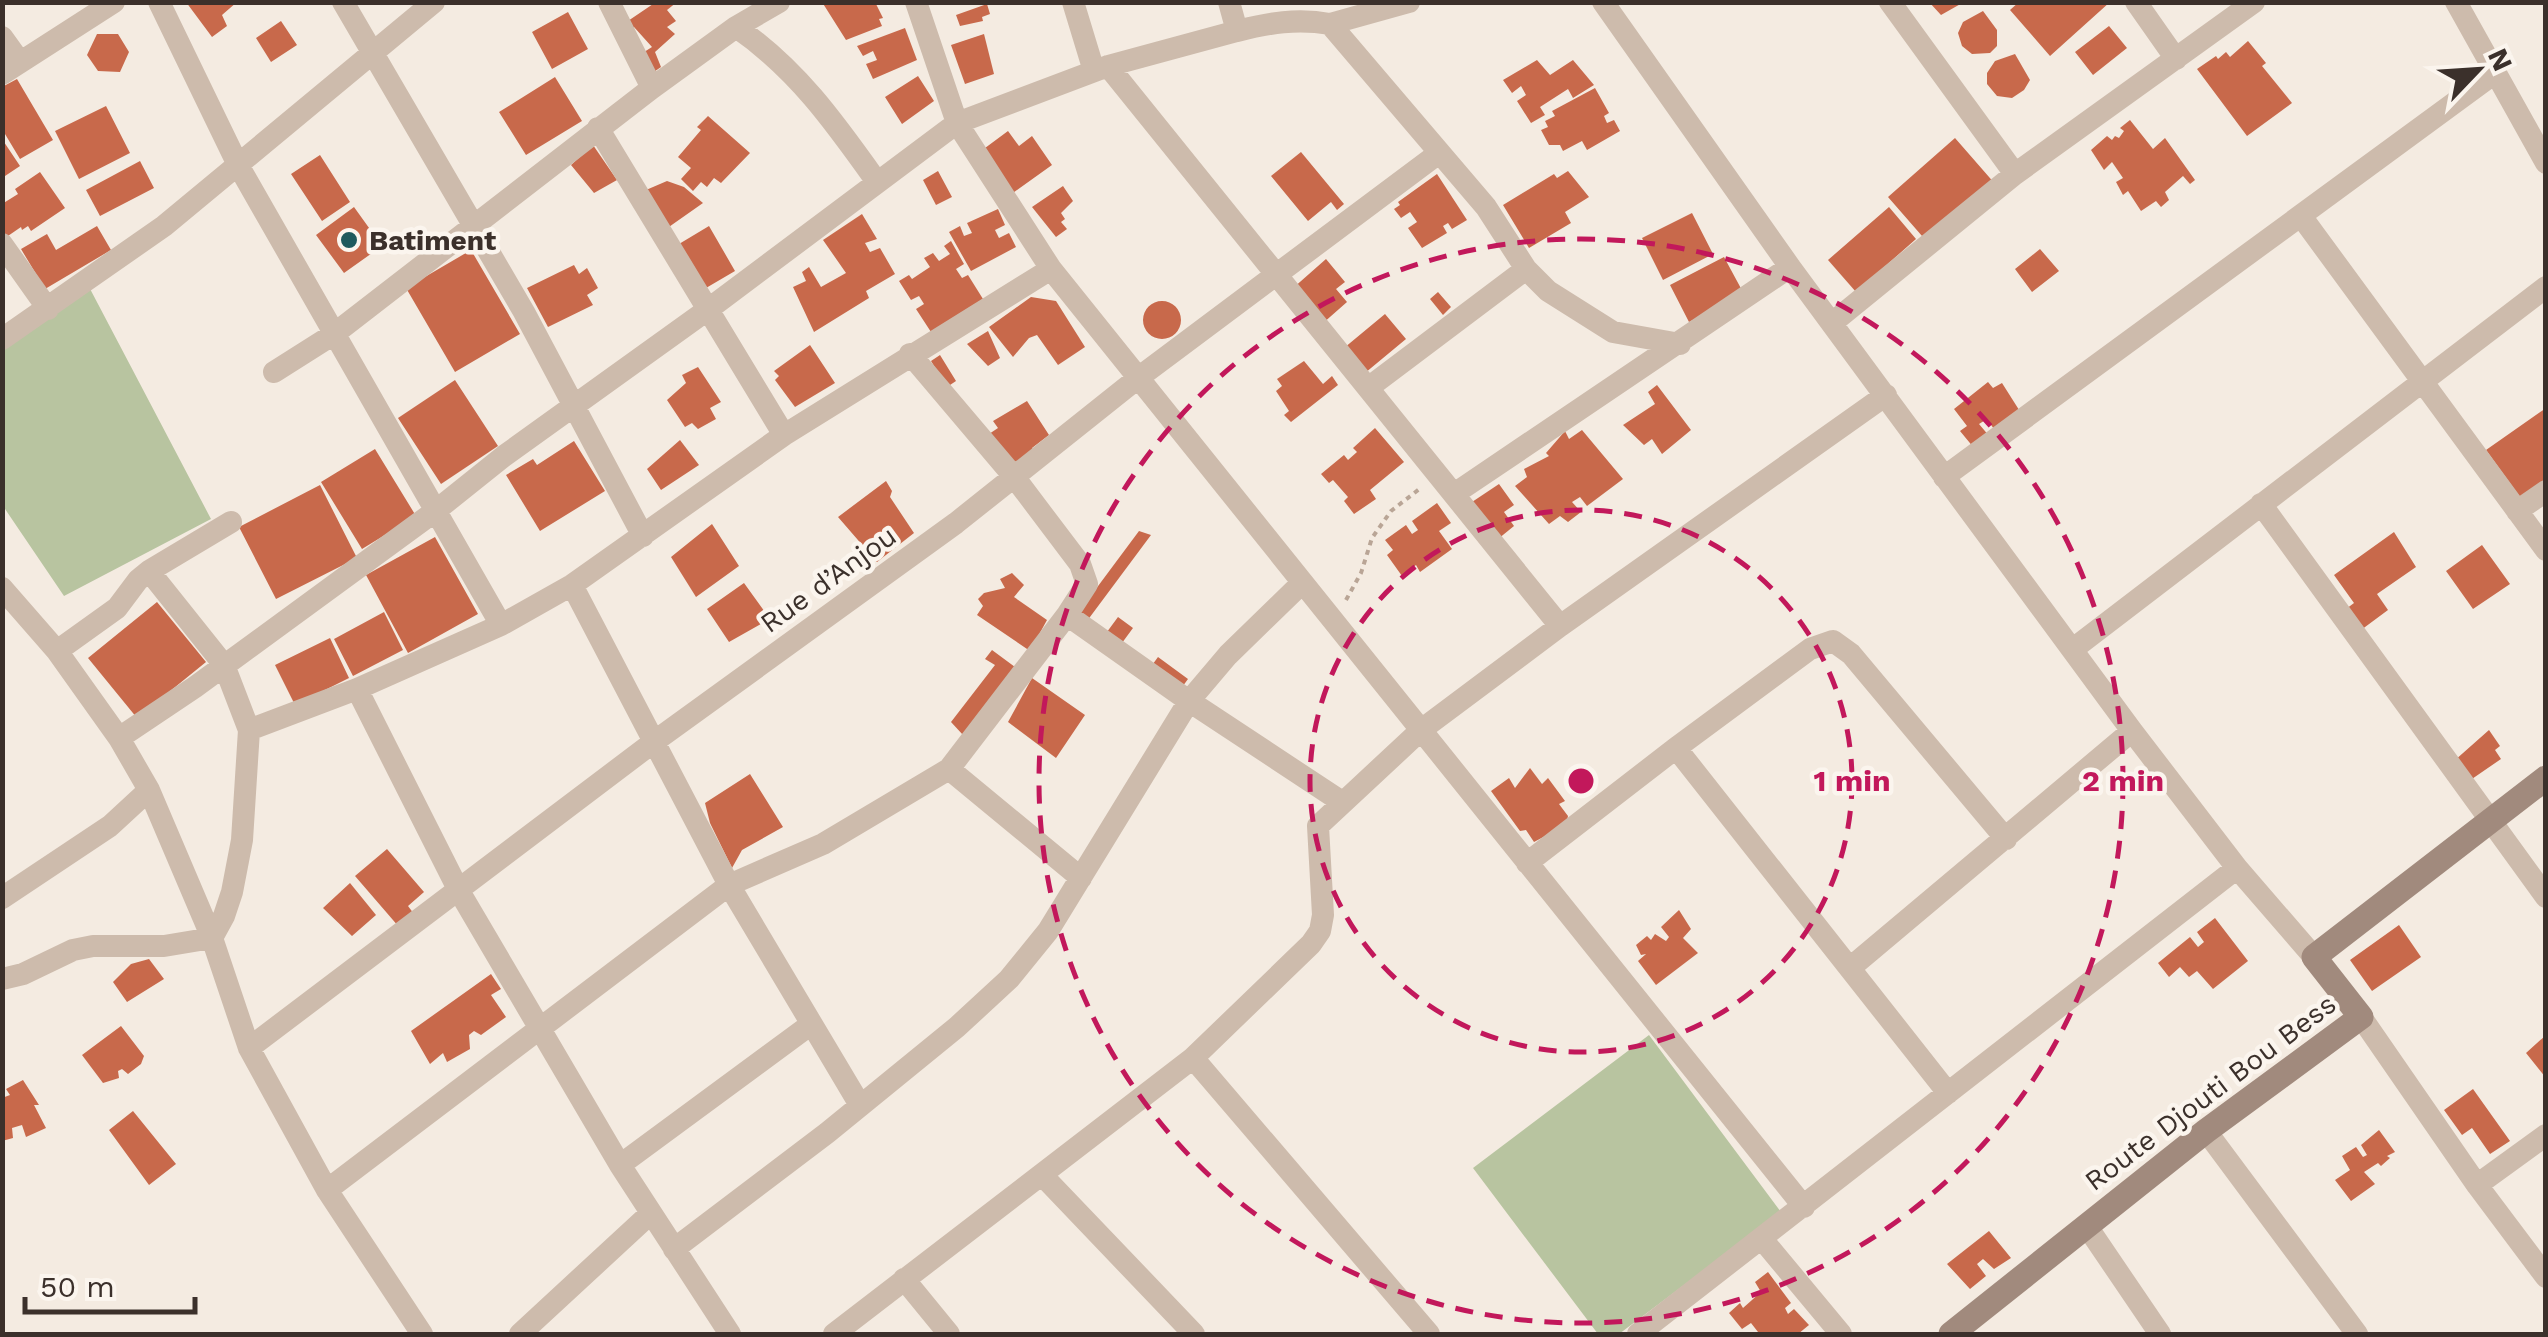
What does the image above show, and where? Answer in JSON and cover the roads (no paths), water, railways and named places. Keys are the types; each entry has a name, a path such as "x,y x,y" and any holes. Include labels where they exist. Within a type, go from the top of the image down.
{"main road":[{"name":"Route Djouti Bou Bess","path":"1951,1334 2206,1131 2362,1017 2314,956 2546,778"}],"street":[{"path":"2,37 11,68 114,2"},
{"path":"159,2 238,164 501,625"},
{"path":"343,2 476,227 643,536"},
{"path":"2,339 164,226 434,2"},
{"path":"609,2 652,88"},
{"path":"1073,2 1101,69 1277,276 1560,626"},
{"path":"1230,2 1237,31"},
{"path":"120,738 434,512 957,123 1101,69 1237,31 1276,22 1307,20 1330,24 1410,2"},
{"path":"1603,2 1790,267 2132,730 2237,868 2314,956"},
{"path":"1890,2 2015,174"},
{"path":"2136,2 2176,59"},
{"path":"1832,323 2015,174 2254,2"},
{"path":"2456,2 2546,163"},
{"path":"916,3 957,123 1051,269 1804,1207"},
{"path":"274,372 334,334 598,128 771,4"},
{"path":"1330,24 1486,208 1526,268 1548,291 1613,332 1680,344"},
{"path":"736,28 763,46 806,86 877,182"},
{"path":"1944,477 2495,72"},
{"path":"598,128 784,435"},
{"name":"Rue d’Anjou","path":"249,1048 655,741 1015,478 1138,378 1439,154"},
{"path":"2301,216 2546,550"},
{"path":"2,244 48,309"},
{"path":"1454,494 1790,267"},
{"path":"1368,388 1526,268"},
{"path":"249,730 501,625 572,585 784,435 1051,269"},
{"path":"2073,649 2546,287"},
{"path":"327,1190 730,885 823,844 949,769 1067,615 1086,584 1086,574 1015,478 910,354"},
{"path":"834,1334 1193,1058 1283,973 1320,932 1324,888 1318,826 1421,730 1560,626 1886,395"},
{"path":"2517,511 2546,491"},
{"path":"2261,504 2546,897"},
{"path":"57,651 117,608 149,571 230,522"},
{"path":"149,571 224,665 249,730 242,840 232,892 212,938"},
{"path":"674,1249 860,1106 987,1001 1031,954 1189,701 1228,655 1302,583"},
{"path":"572,585 730,885 860,1106"},
{"path":"2,588 57,651 120,738 149,790 212,938 249,1048 327,1190 418,1333"},
{"path":"1067,615 1342,802"},
{"path":"1528,863 1810,650 1834,641 1852,654 2006,839"},
{"path":"357,688 459,891 620,1165 730,1334"},
{"path":"1850,968 2132,730"},
{"path":"1676,748 1948,1093"},
{"path":"949,769 1081,878"},
{"path":"2,898 110,826 149,790"},
{"path":"1638,1334 2237,868"},
{"path":"2,978 24,974 83,948 164,946 212,938"},
{"path":"2362,1017 2477,1185 2546,1277"},
{"path":"620,1165 810,1025"},
{"path":"1193,1058 1429,1334"},
{"path":"2206,1131 2357,1334"},
{"path":"2477,1185 2546,1135"},
{"path":"1042,1175 1194,1334"},
{"path":"520,1334 652,1213"},
{"path":"2086,1225 2160,1334"},
{"path":"1762,1239 1842,1334"},
{"path":"904,1279 949,1334"}],"place":[{"name":"Batiment","path":"349,240"}]}
